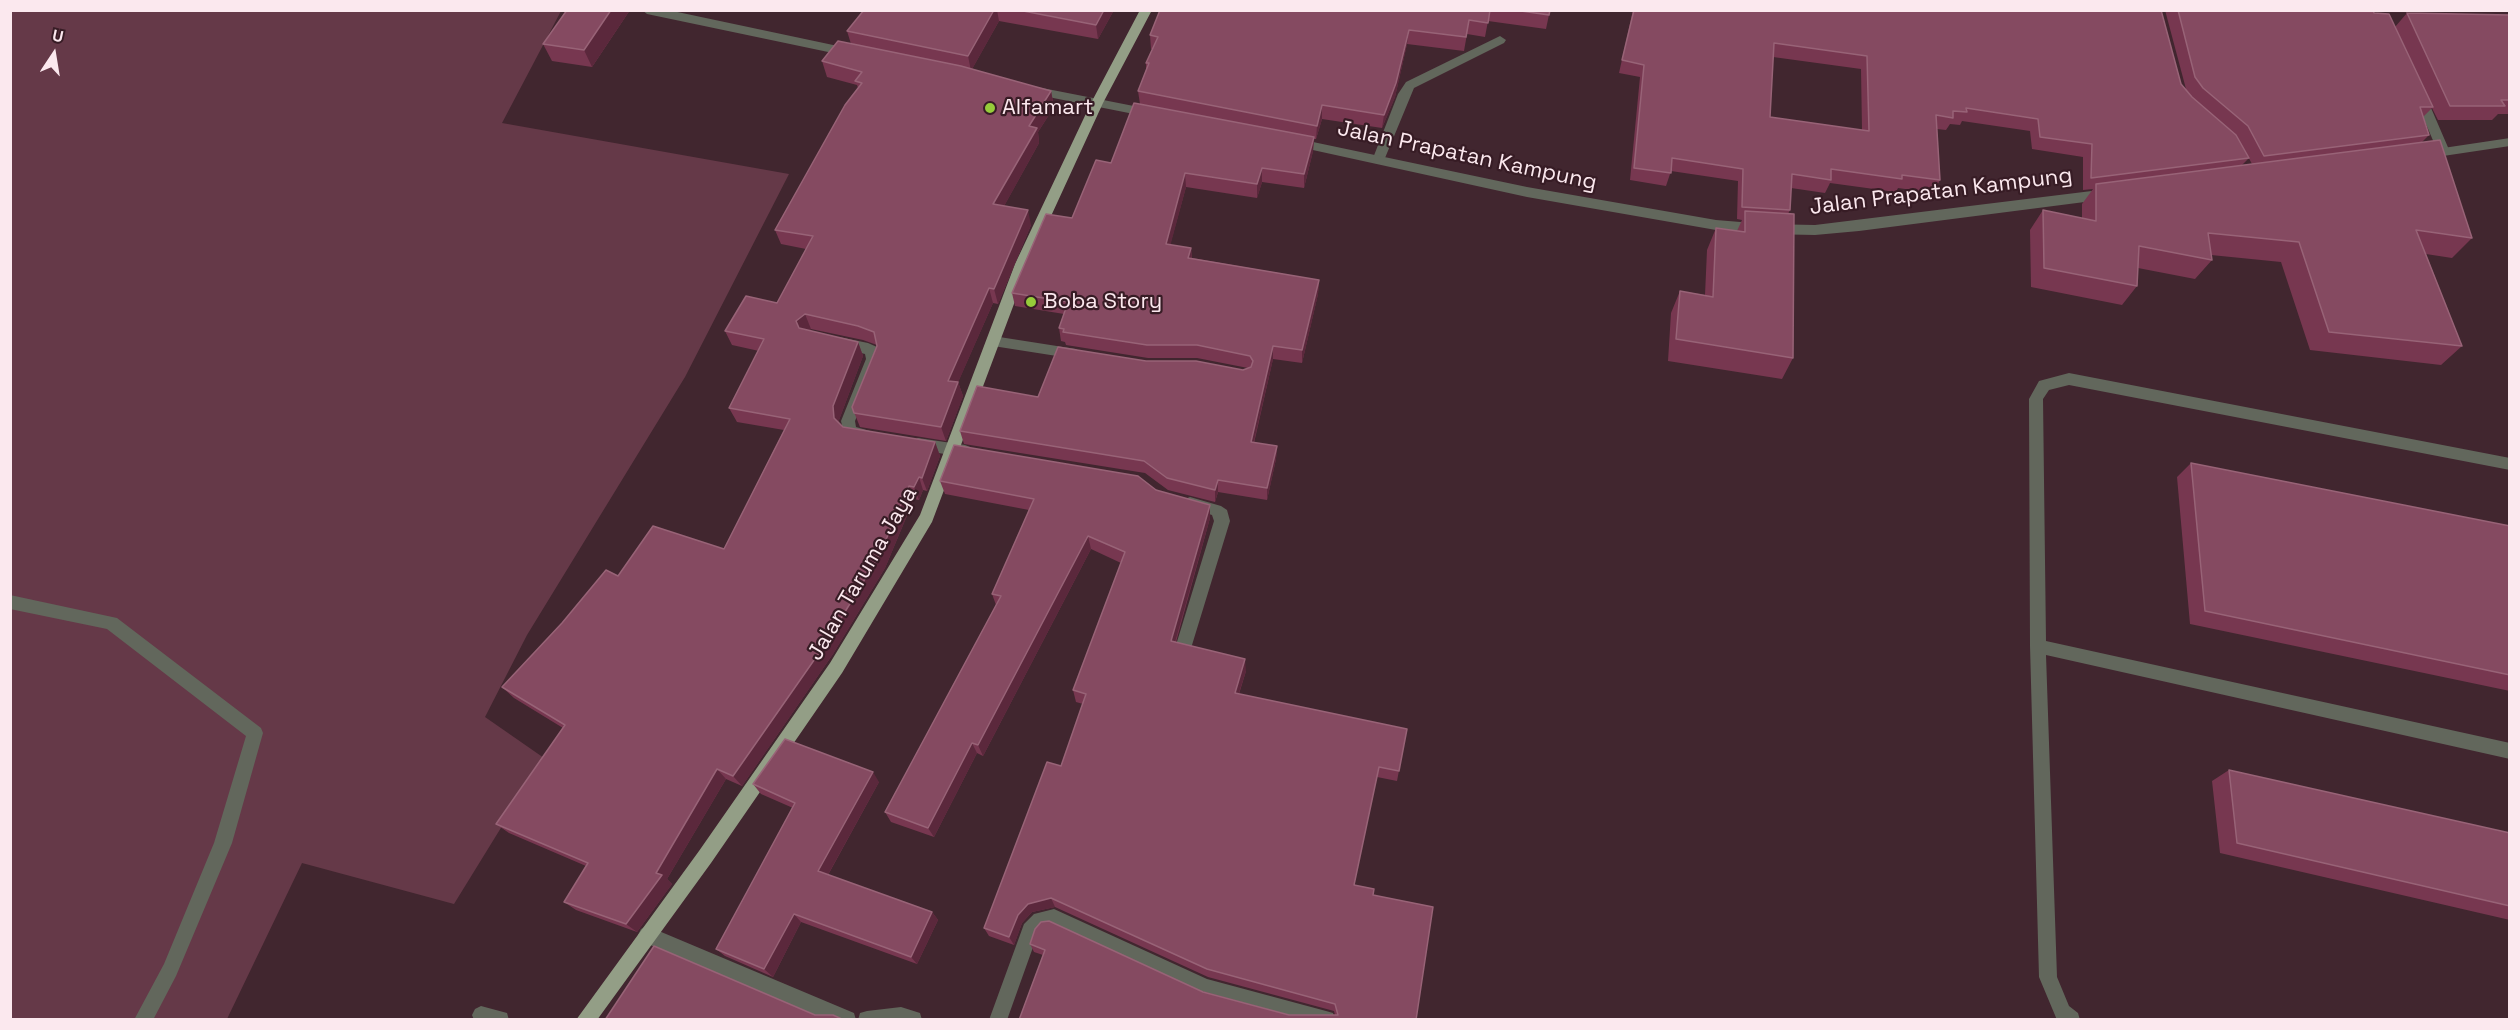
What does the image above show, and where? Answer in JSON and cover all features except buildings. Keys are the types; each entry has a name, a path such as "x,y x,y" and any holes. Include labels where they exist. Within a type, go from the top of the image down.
{"main road":[{"name":"Jalan Taruma Jaya","path":"585,1020 705,857 836,668 927,517 1022,264 1097,103 1146,10"}],"street":[{"path":"647,10 866,56"},
{"path":"1379,158 1404,94 1410,85 1500,40"},
{"path":"1016,87 1167,117"},
{"path":"2415,87 2444,152"},
{"name":"Jalan Prapatan Kampung","path":"1285,140 1379,158 1538,194 1716,225 1766,229 1815,230 1859,226 2119,192"},
{"path":"2410,156 2510,142"},
{"path":"821,338 872,351 873,359 848,421 849,430 855,434 876,437"},
{"path":"993,341 1092,357"},
{"path":"2071,1020 2062,1012 2048,977 2038,646 2036,399 2044,385 2069,379 2510,464"},
{"path":"898,441 976,453"},
{"path":"1174,500 1216,510 1222,514 1185,645"},
{"path":"10,602 111,623 255,733 223,843 170,970 143,1020"},
{"path":"2038,646 2510,751"},
{"path":"998,1020 1030,930 1040,920 1054,918 1205,988 1326,1020"},
{"path":"647,935 847,1020"},
{"path":"481,1015 500,1020"},
{"path":"867,1020 901,1016 913,1020"}],"shaded area":[{"path":"10,11 561,11 502,123 789,174 685,377 527,635 485,717 544,758 454,904 302,863 227,1019 11,1019"}],"place":[{"name":"Alfamart","path":"990,108"},
{"name":"Boba Story","path":"1031,302"}]}
